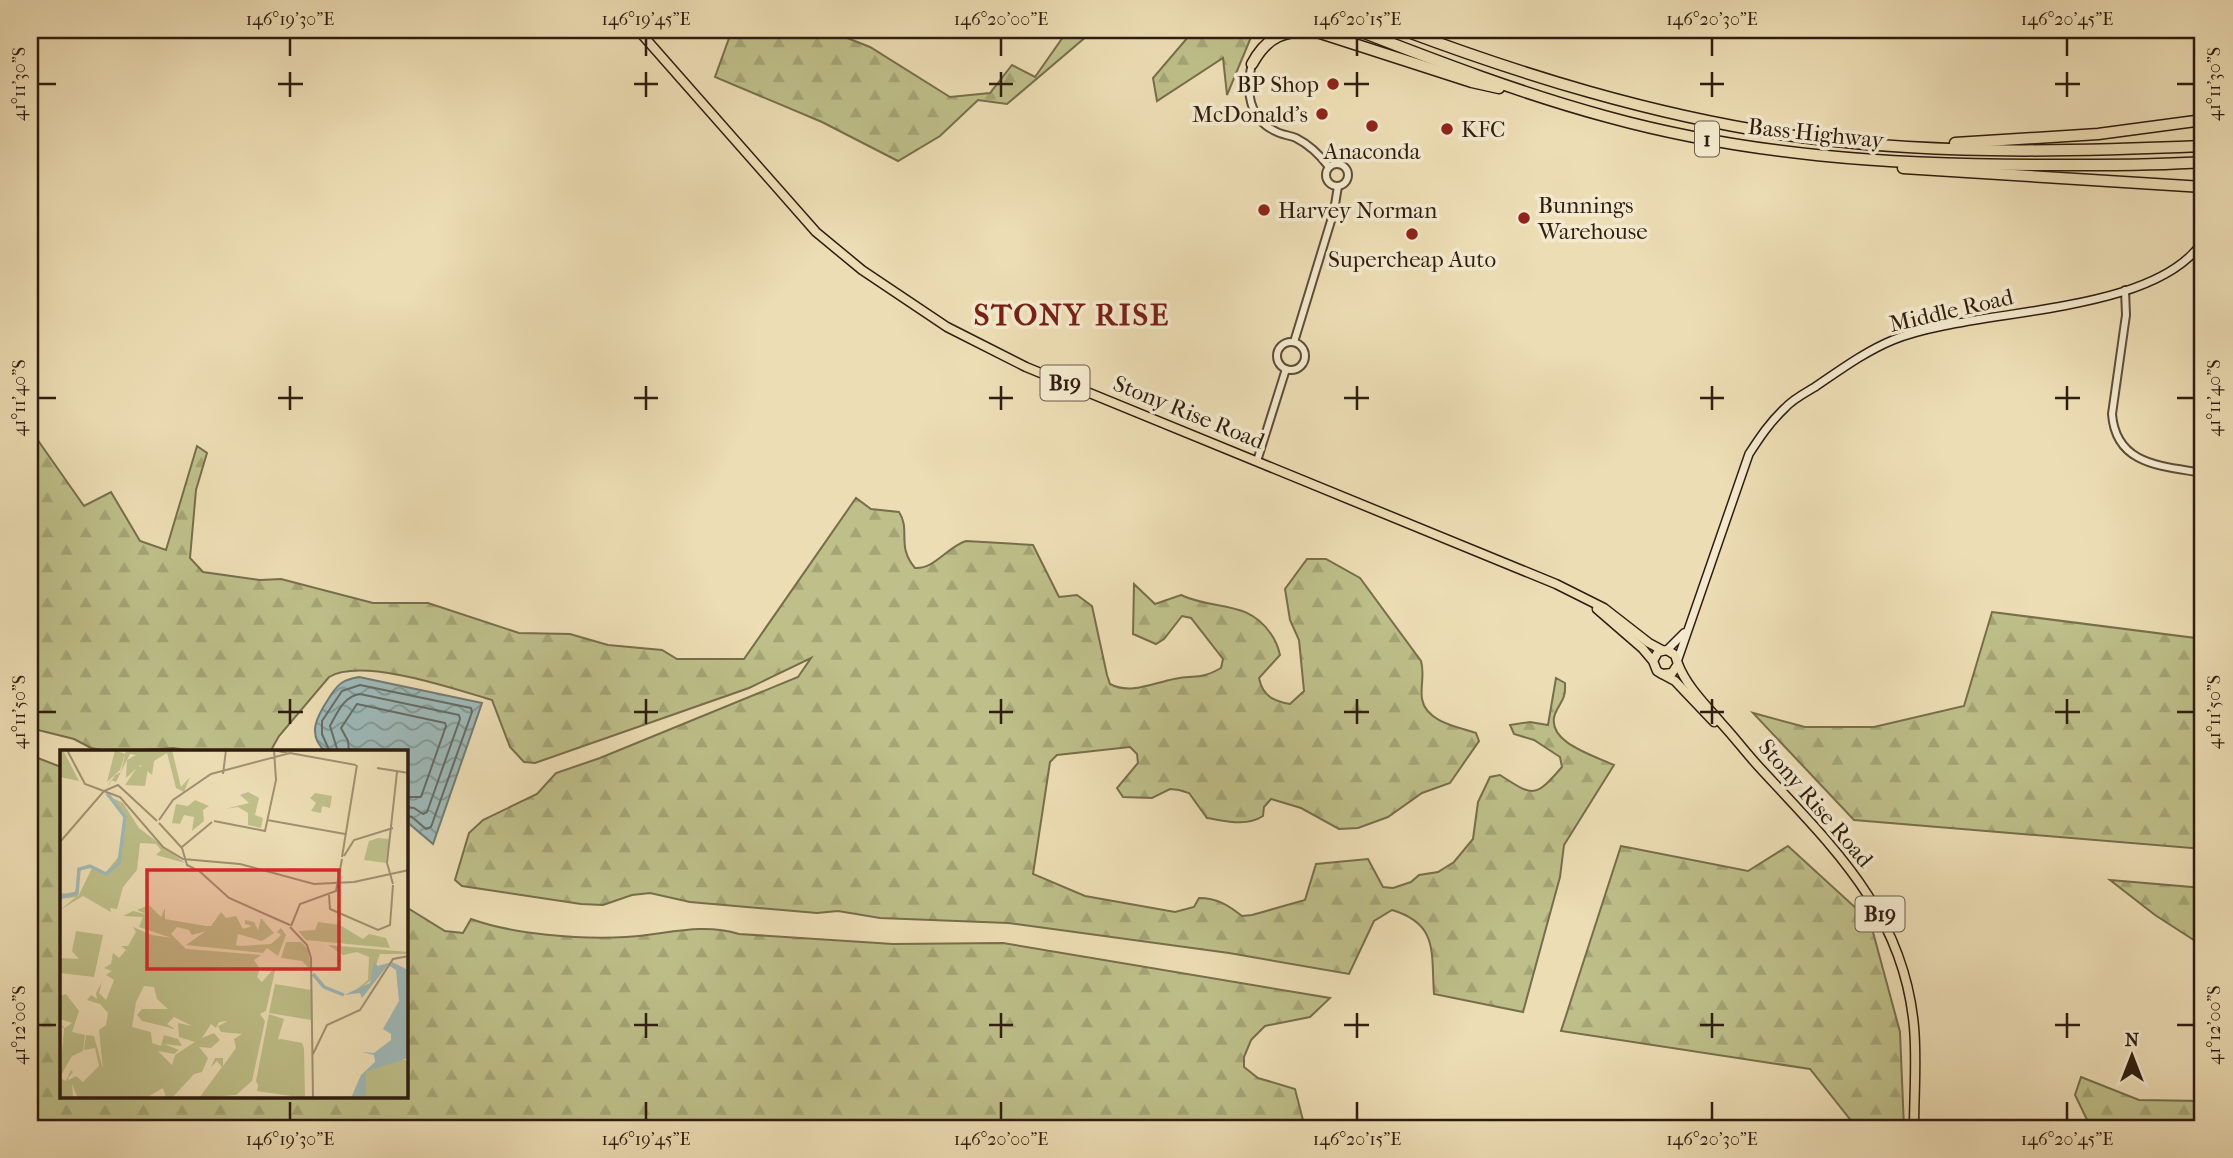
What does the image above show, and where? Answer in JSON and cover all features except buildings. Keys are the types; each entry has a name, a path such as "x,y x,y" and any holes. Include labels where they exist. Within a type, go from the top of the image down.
{"highway":[{"name":"Bass Highway","path":"1357,30 1541,96 1608,117 1684,134 1810,155 1942,165 2203,162"},
{"name":"Bass Highway","path":"1403,30 1544,80 1614,100 1782,134 1881,145 2005,152 2203,146"},
{"path":"1252,64 1259,51 1272,40 1284,33 1304,31 1472,82 1541,96"},
{"path":"1881,145 1992,142 2085,135 2203,121"},
{"path":"1810,155 1920,170 2200,187"}],"main road":[{"name":"Stony Rise Road","path":"638,30 816,232 862,270 947,327 1026,367 1584,598 1604,608 1649,643 1665,650"},
{"name":"Middle Road","path":"1678,662 1749,454 1767,426 1787,405 1893,340 2126,290 2153,281 2174,269 2203,241"},
{"name":"Stony Rise Road","path":"1584,598 1642,648 1653,661"},
{"name":"Middle Road","path":"1665,650 1687,630"},
{"path":"1653,661 1655,656 1665,650"},
{"name":"B19","path":"1665,650 1675,654 1678,662"},
{"name":"B19","path":"1653,661 1654,667 1662,674"},
{"name":"Stony Rise Road","path":"1678,662 1694,691 1739,745"},
{"path":"1662,674 1672,673 1678,662"},
{"name":"Stony Rise Road","path":"1662,674 1675,681 1739,745 1832,846 1862,884 1885,921 1899,958 1914,1027 1914,1128"}],"street":[{"path":"1252,64 1248,93 1252,108 1261,121 1274,131 1307,145 1329,167"},
{"path":"1294,342 1334,211 1338,186 1347,180 1347,171 1339,164 1329,167"},
{"path":"1329,167 1326,178 1331,184 1338,186"},
{"path":"2126,290 2126,316 2112,414 2113,429 2121,444 2142,460 2203,473"},
{"path":"1294,342 1302,346 1305,360 1295,369 1286,369 1279,363 1277,354 1284,343 1294,342"},
{"path":"1257,461 1286,369"}],"green space":[{"path":"732,30 827,30 870,47 950,97 990,93 1012,65 1035,77 1068,30 1094,30 1007,104 978,100 940,136 898,161 822,122 715,77"},
{"path":"1194,30 1254,30 1227,95 1223,58 1157,101 1153,78"},
{"path":"30,429 84,506 111,492 140,541 166,550 197,446 207,453 196,490 190,558 203,572 260,580 281,579 373,603 428,603 519,633 570,634 608,645 662,650 677,659 744,659 856,498 871,509 899,512 904,525 906,552 915,568 929,565 966,541 1033,545 1059,597 1077,595 1092,606 1107,675 1110,684 1118,687 1142,687 1202,676 1221,668 1223,659 1191,618 1182,616 1164,639 1156,644 1133,634 1134,584 1155,604 1181,595 1252,615 1271,634 1280,655 1259,678 1263,690 1270,697 1290,704 1304,691 1299,640 1290,620 1285,589 1307,559 1326,559 1360,578 1421,661 1422,699 1430,713 1452,726 1476,733 1479,741 1450,783 1422,793 1388,817 1358,828 1339,829 1301,808 1271,799 1264,807 1263,816 1236,822 1207,818 1189,793 1179,790 1170,789 1152,798 1123,797 1117,788 1138,763 1137,754 1130,747 1057,755 1050,762 1033,874 1085,896 1175,912 1194,907 1199,898 1205,898 1222,903 1242,916 1305,900 1316,864 1368,859 1383,887 1393,888 1411,882 1419,875 1438,872 1454,862 1473,839 1478,802 1490,777 1500,775 1520,787 1534,791 1546,784 1562,767 1560,757 1534,740 1514,734 1510,725 1530,722 1548,725 1556,678 1565,683 1564,697 1555,714 1557,733 1574,747 1614,765 1564,845 1560,877 1523,1012 1434,994 1432,953 1425,932 1418,923 1392,910 1374,921 1349,974 1229,953 1008,923 880,918 838,911 817,913 690,902 650,893 632,895 603,905 581,904 462,886 455,880 469,833 483,820 537,794 556,773 600,758 798,677 811,658 749,688 535,763 524,762 510,747 492,700 409,677 363,671 344,672 329,677 279,736 271,750 102,750 74,739 30,728"},
{"path":"1992,612 2203,639 2203,849 1854,820 1753,713 1805,727 1874,727 1964,706"},
{"path":"30,755 60,767 60,1098 408,1098 408,908 445,931 463,933 471,919 506,929 589,938 710,929 739,934 893,944 1003,943 1330,998 1310,1017 1265,1026 1251,1040 1244,1057 1244,1067 1258,1078 1295,1089 1305,1128 30,1128"},
{"path":"1621,846 1748,871 1788,846 1870,921 1900,1032 1904,1128 1857,1128 1810,1069 1561,1031"},
{"path":"2110,880 2203,888 2203,946 2155,915"},
{"path":"2081,1077 2139,1100 2203,1101 2203,1128 2091,1128 2075,1095"}],"water":[{"path":"359,677 482,703 433,844 408,823 408,750 324,750 316,739 316,725 325,705 338,685"}],"place":[{"name":"BP Shop","path":"1333,84"},
{"name":"McDonald's","path":"1322,114"},
{"name":"Anaconda","path":"1372,126"},
{"name":"KFC","path":"1447,129"},
{"name":"Harvey Norman","path":"1264,210"},
{"name":"Bunnings Warehouse","path":"1524,218"},
{"name":"Supercheap Auto","path":"1412,234"}],"district":[{"name":"STONY RISE","path":"1072,315"}]}
